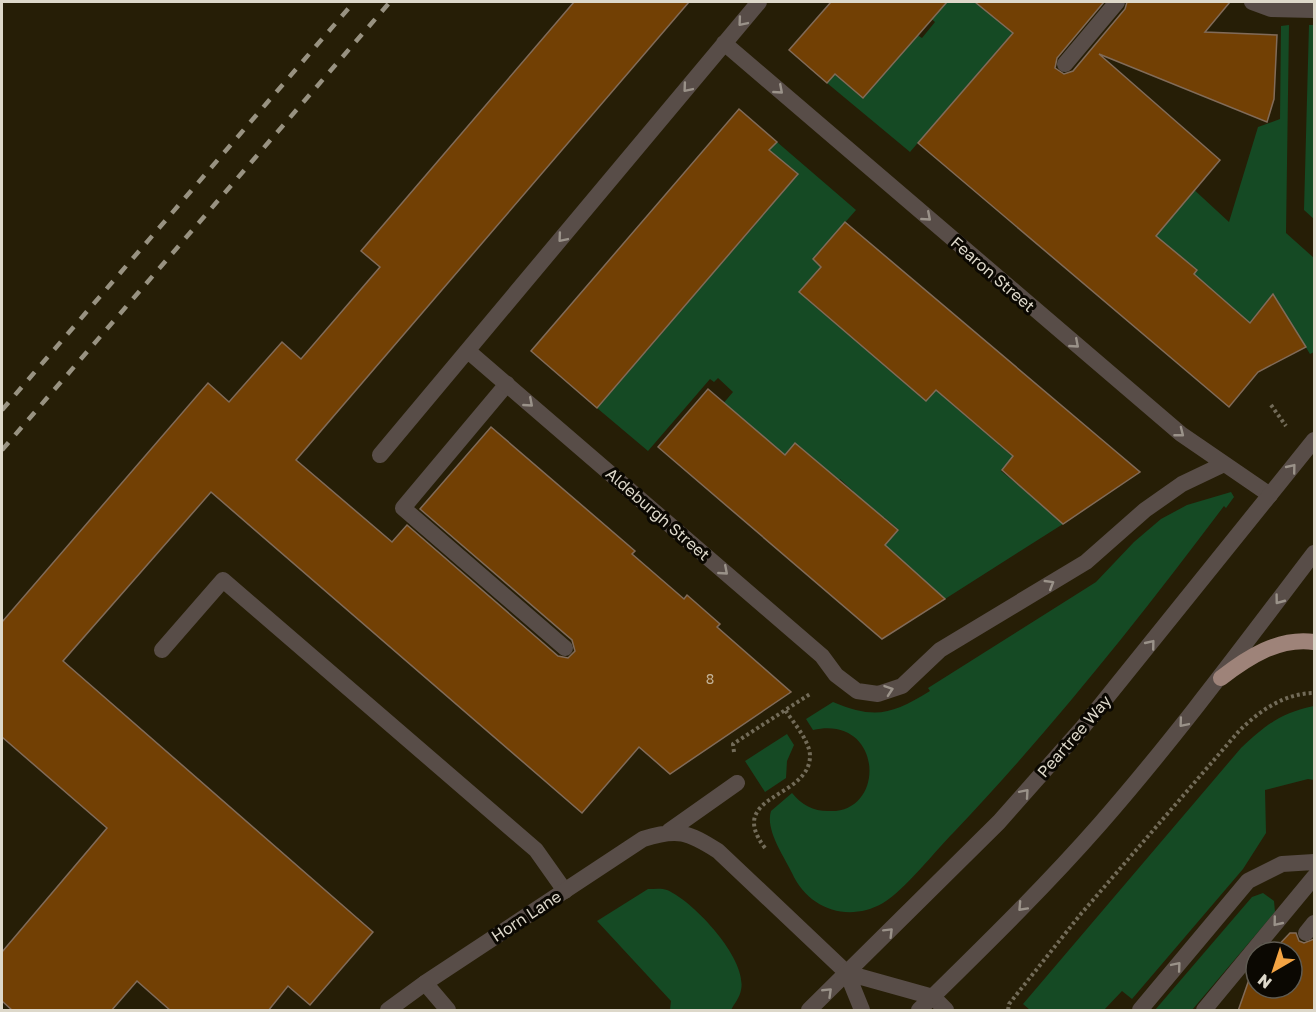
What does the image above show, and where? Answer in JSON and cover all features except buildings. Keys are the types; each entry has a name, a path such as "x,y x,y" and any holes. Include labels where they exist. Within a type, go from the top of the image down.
{"highway":[{"path":"1221,678 1249,656 1280,644 1314,642"}],"street":[{"path":"380,455 759,2"},
{"path":"1065,64 1117,2"},
{"path":"1252,2 1271,9 1314,10"},
{"name":"Fearon Street","path":"724,43 1180,434 1270,495"},
{"name":"Aldeburgh Street","path":"468,351 822,656 836,675 857,690 878,694 902,686 940,650 1086,562 1145,510 1182,484 1224,464"},
{"path":"507,384 403,508 565,648"},
{"name":"Peartree Way","path":"810,1011 999,822 1068,744 1314,440"},
{"path":"919,1011 1099,825 1221,678 1314,553"},
{"path":"162,650 223,580 537,850 565,891"},
{"name":"Horn Lane","path":"388,1011 425,983 643,839 669,831 737,783"},
{"path":"669,831 696,837 718,851 847,974 862,1011"},
{"path":"1140,1011 1248,881 1282,864 1314,862"},
{"path":"1214,1007 1314,877"},
{"path":"847,974 933,997 946,1011"},
{"path":"425,983 448,1011"}],"path":[{"path":"1271,405 1290,432"},
{"path":"737,783 733,744 836,675"},
{"path":"1008,1011 1009,1004 1045,957 1239,731 1254,716 1276,702 1314,693"},
{"path":"765,848 754,834 753,824 756,812 805,772 810,754 802,736 785,710"}],"green space":[{"path":"912,2 1013,2 998,20 1013,32 910,152 827,83 835,74 863,98 917,35 922,38 935,22"},
{"path":"1289,25 1286,233 1314,258 1314,352 1310,354 1273,294 1232,344 1222,335 1240,314 1211,290 1175,296 1197,270 1184,259 1177,267 1013,115 1177,174 1229,222 1258,127 1280,119 1281,26"},
{"path":"1309,25 1314,25 1314,219 1304,210"},
{"path":"777,142 856,210 813,259 821,267 799,292 831,320 853,294 948,375 953,405 981,429 1012,429 999,445 1013,456 1001,471 1017,484 1042,455 1063,524 945,599 885,545 899,530 884,517 871,532 841,505 853,491 840,479 825,495 824,468 795,443 784,456 710,419 733,392 718,378 714,382 710,379 648,451 597,408 632,368 603,343 617,327 646,352 673,320 652,287 681,311 714,272 686,247 722,263 756,224 728,199 742,182 770,206 798,175 769,150"},
{"path":"1231,492 1234,497 1226,508 1224,506 1094,673 1025,754 901,889 883,903 856,912 830,909 808,896 799,885 776,843 771,826 771,811 792,793 804,804 817,810 847,808 861,798 868,783 869,766 865,750 854,736 836,729 813,730 806,719 833,702 861,711 883,712 917,699 930,691 928,688 1096,582 1134,542 1161,519 1187,505"},
{"path":"1314,706 1314,780 1308,779 1265,790 1266,833 1243,869 1132,999 1122,991 1104,1010 1030,1010 1023,1004 1241,748 1274,721 1292,712"},
{"path":"787,734 794,745 787,761 786,778 765,792 745,761"},
{"path":"648,889 665,889 678,896 704,918 728,948 741,977 741,990 731,1010 670,1010 671,1001 597,921"},
{"path":"1263,893 1274,901 1275,912 1251,940 1244,940 1244,949 1192,1010 1155,1010 1252,897"}],"railway":[{"path":"2,410 354,2"},
{"path":"2,450 390,2"}]}
